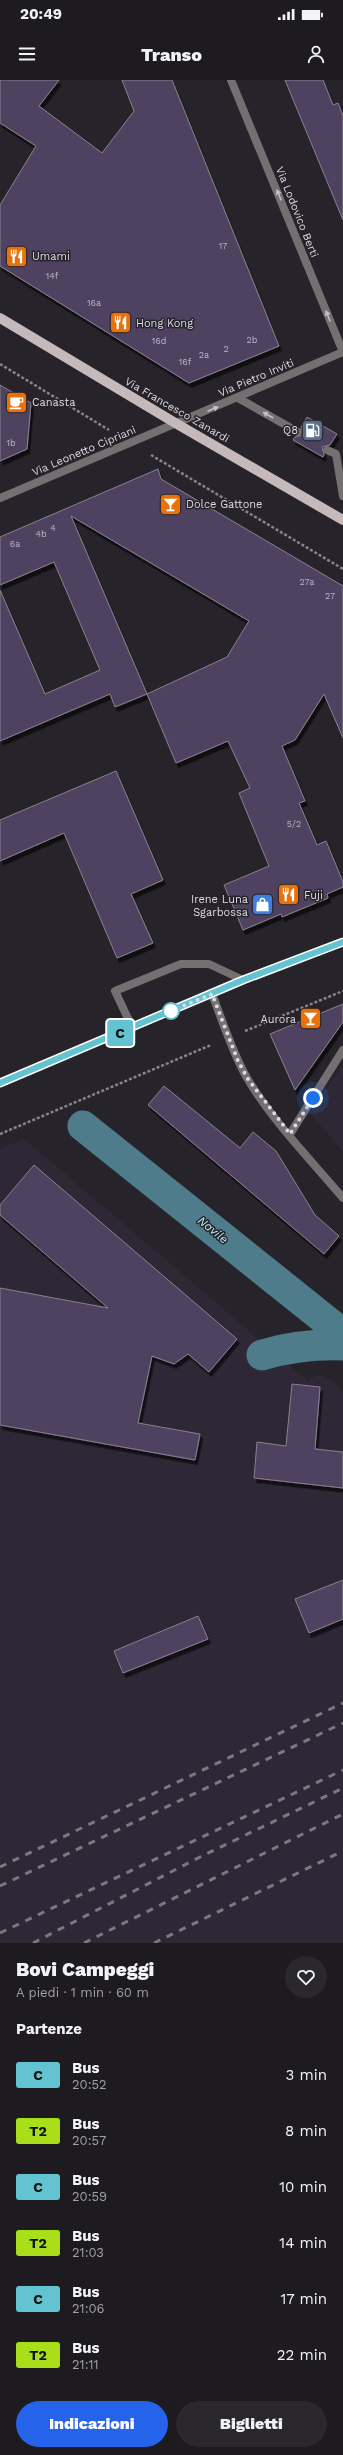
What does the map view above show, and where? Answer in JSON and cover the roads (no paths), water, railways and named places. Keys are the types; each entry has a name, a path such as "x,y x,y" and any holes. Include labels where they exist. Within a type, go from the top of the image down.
{"main road":[{"name":"Via Francesco Zanardi","path":"0,318 177,424 343,520"}],"street":[{"name":"Via Lodovico Berti","path":"231,80 343,352"},
{"name":"Via Pietro Inviti","path":"177,424 343,352"},
{"path":"238,398 298,432"},
{"name":"Via Leonetto Cipriani","path":"0,498 177,424"},
{"path":"327,450 336,454 343,496"},
{"path":"0,1083 243,980 343,942"},
{"path":"132,1027 115,991 181,964 209,964 243,980"},
{"path":"212,994 238,1061 248,1079 290,1134 343,1198"},
{"path":"290,1134 343,1050"}],"waterway":[{"name":"Navile","path":"83,1126 343,1334"},
{"path":"262,1355 302,1347 343,1345"}],"railway":[{"path":"0,1867 343,1703"},
{"path":"0,1886 343,1723"},
{"path":"0,1933 343,1770"},
{"path":"33,1943 200,1857 343,1788"},
{"path":"84,1943 343,1814"},
{"path":"154,1943 343,1851"}],"place":[{"name":"Umami","path":"16,256"},
{"name":"Hong Kong","path":"121,323"},
{"name":"Canasta","path":"16,402"},
{"name":"Q8","path":"313,430"},
{"name":"Dolce Gattone","path":"170,504"},
{"name":"Fuji","path":"288,895"},
{"name":"Irene Luna Sgarbossa","path":"263,905"},
{"name":"Aurora","path":"311,1019"}]}
